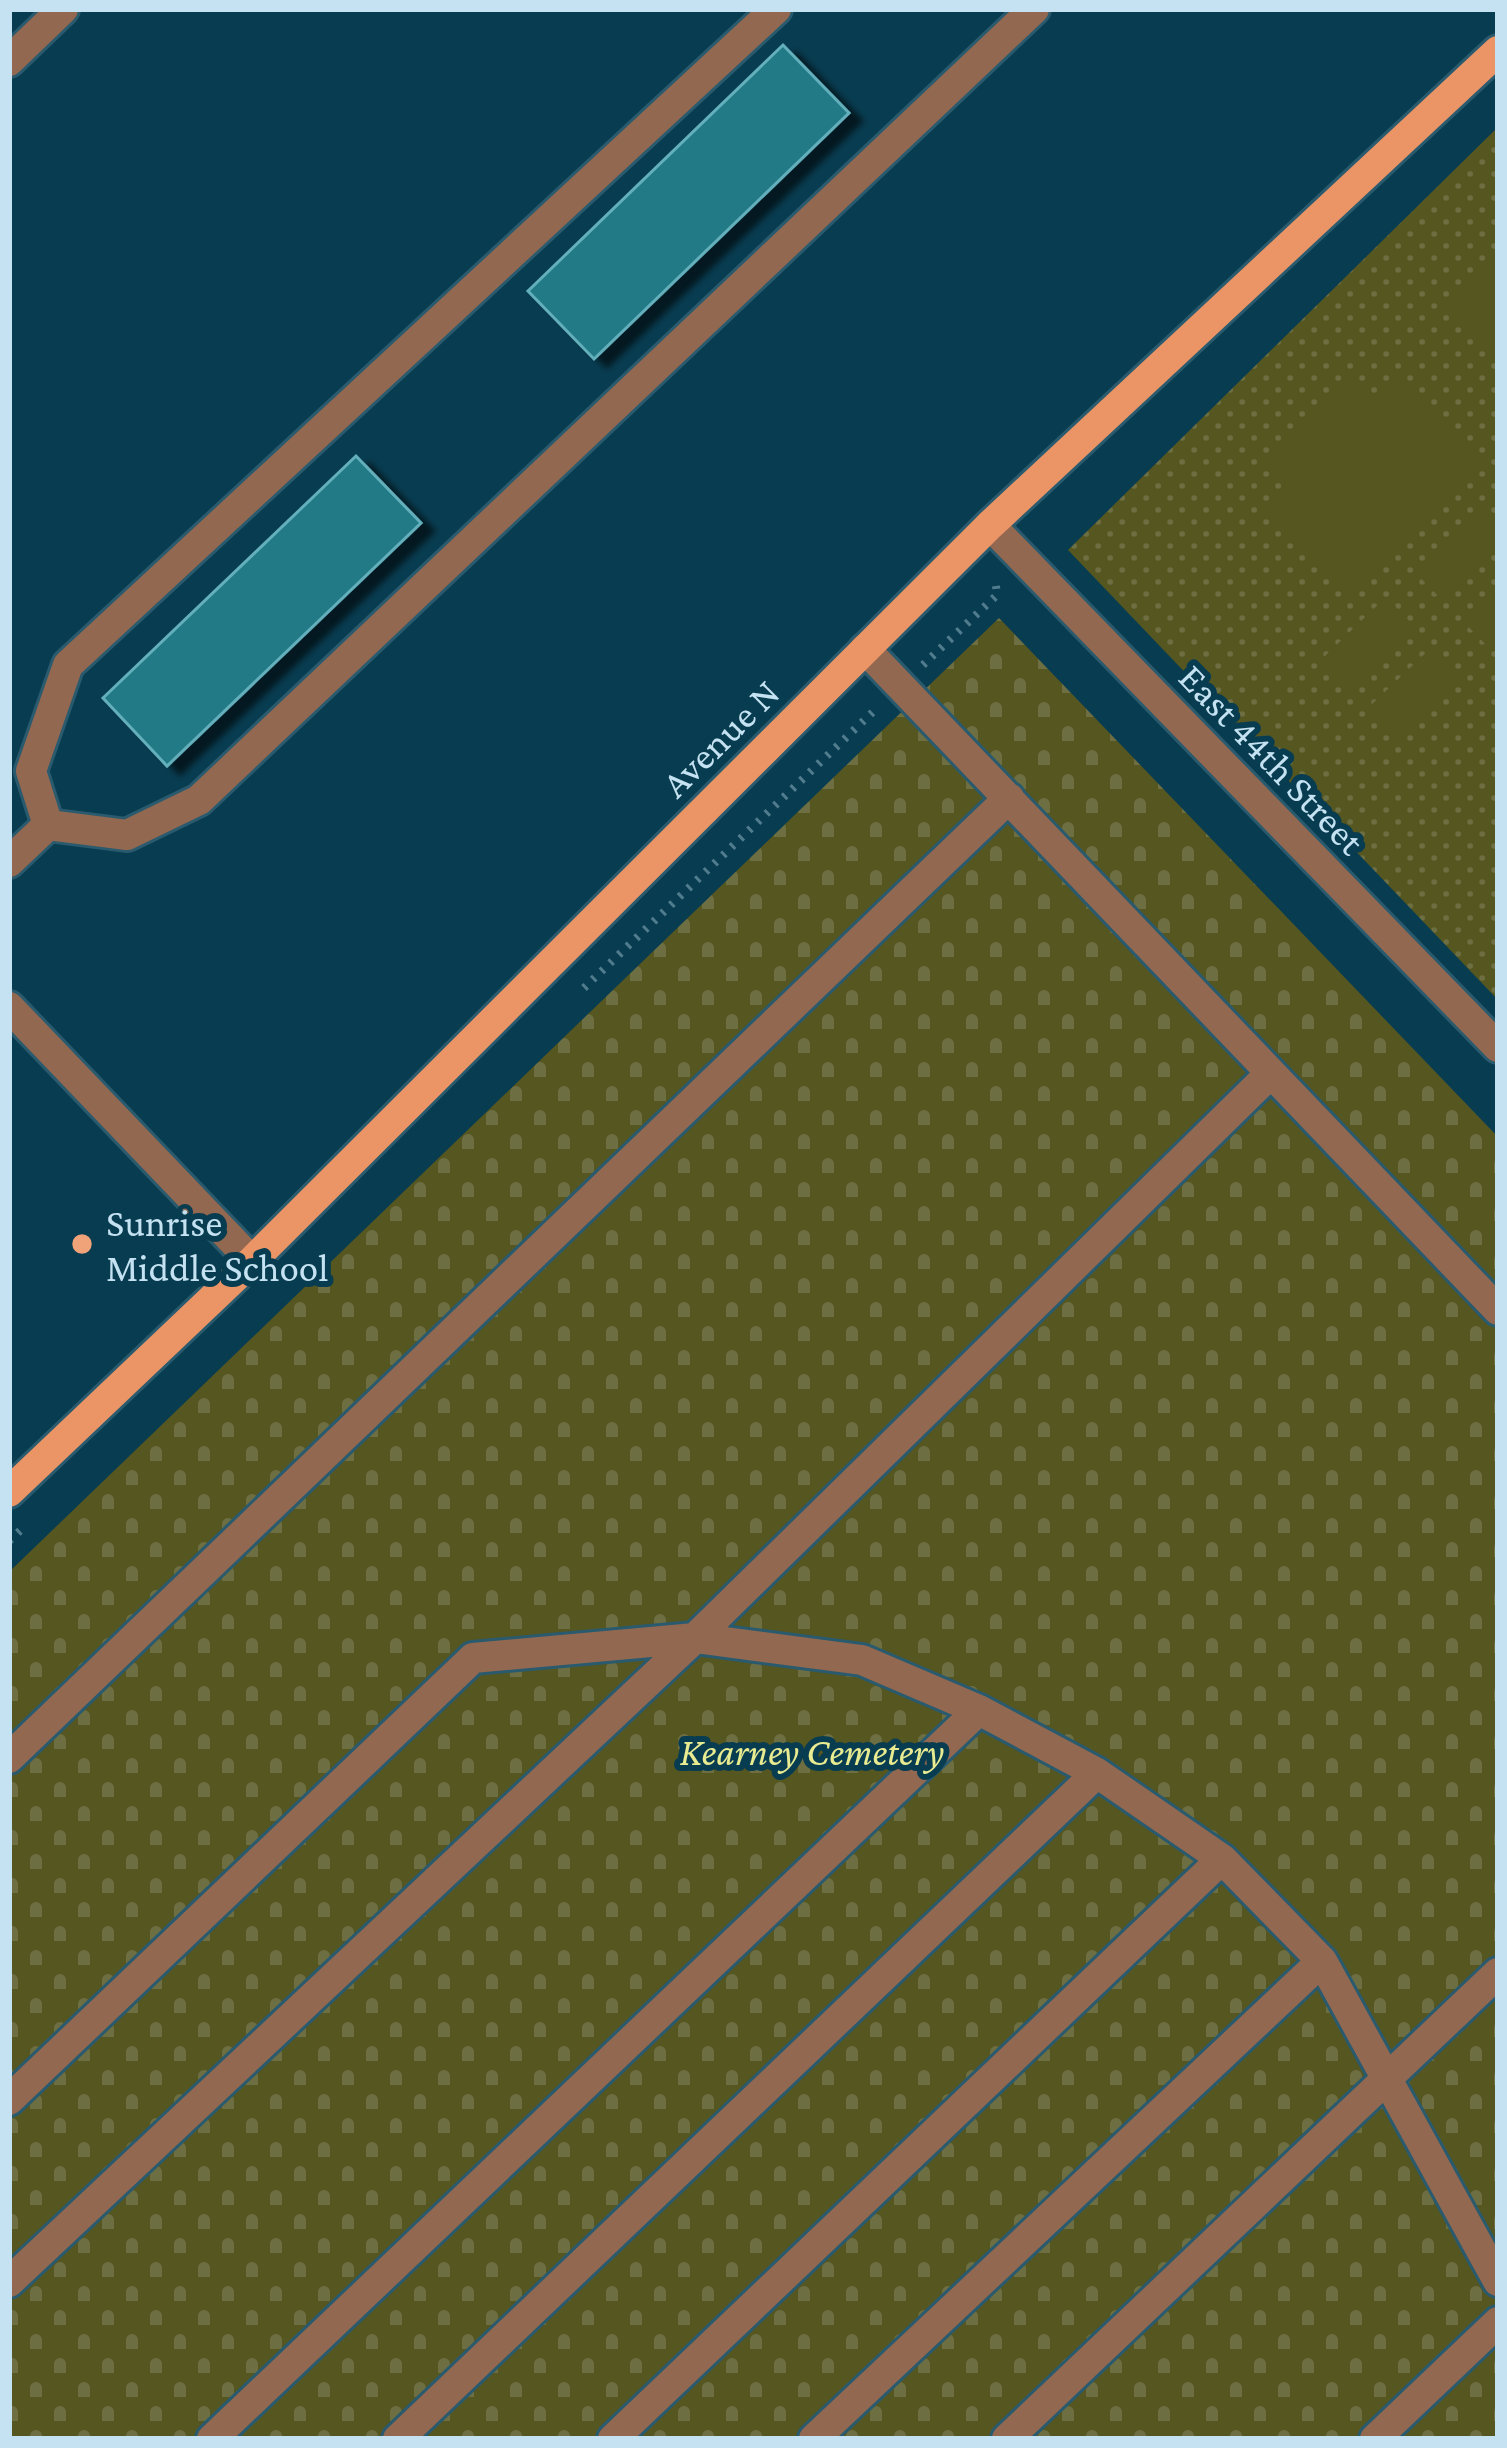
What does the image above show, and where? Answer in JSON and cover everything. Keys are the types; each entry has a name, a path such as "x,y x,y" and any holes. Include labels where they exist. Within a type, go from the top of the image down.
{"main road":[{"name":"Avenue N","path":"9,1492 252,1261 989,525 1498,51"}],"street":[{"path":"9,62 63,9"},
{"path":"48,825 31,771 68,665 776,9"},
{"path":"48,825 127,835 199,800 1034,9"},
{"name":"East 44th Street","path":"989,525 1498,1047"},
{"path":"865,649 1498,1310"},
{"path":"9,1758 1009,798"},
{"path":"9,862 48,825"},
{"path":"9,1006 252,1261"},
{"path":"9,2282 694,1639 1271,1073"},
{"path":"9,2100 472,1658 694,1639 862,1660 979,1710 1097,1773 1222,1859 1322,1961 1498,2281"},
{"path":"212,2439 979,1710"},
{"path":"398,2439 1097,1773"},
{"path":"613,2439 1222,1859"},
{"path":"814,2439 1322,1961"},
{"path":"1007,2439 1498,1973"},
{"path":"1375,2439 1498,2322"}],"green space":[{"path":"1498,127 1498,1000 1068,550"},
{"path":"1498,256 1498,354 1449,303"},
{"path":"1397,378 1479,464 1345,594 1263,509 1287,485 1264,461 1349,379 1372,402"},
{"path":"1477,510 1498,530 1498,547 1443,601 1414,571"},
{"path":"1498,584 1498,642 1490,649 1461,619"},
{"path":"1386,597 1415,627 1351,688 1323,658"},
{"name":"Kearney Cemetery","path":"999,618 1498,1137 1498,2439 9,2439 9,1572"},
{"path":"1433,646 1461,676 1398,737 1369,707"}],"building":[{"path":"783,45 849,113 594,359 528,291"},
{"path":"356,456 421,523 167,766 103,698"}],"place":[{"name":"Sunrise Middle School","path":"82,1244"}]}
